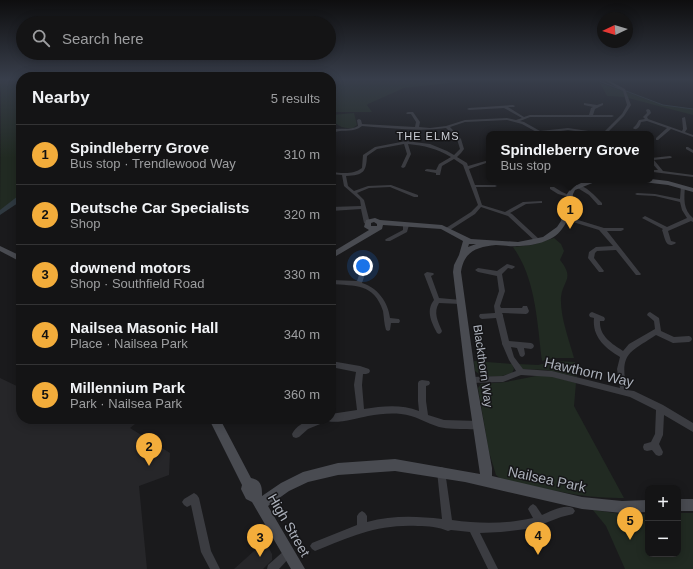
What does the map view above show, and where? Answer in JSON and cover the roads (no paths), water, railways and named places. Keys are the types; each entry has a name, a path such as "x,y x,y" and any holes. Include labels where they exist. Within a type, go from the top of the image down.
{"street":[{"path":"469,109 513,106"},
{"path":"591,115 592,110 596,106"},
{"path":"607,131 628,108 628,106"},
{"path":"505,107 522,117"},
{"path":"647,120 645,117 648,113 648,109"},
{"path":"412,112 418,122 417,129"},
{"path":"516,121 522,117 530,116 591,115 610,118"},
{"path":"683,118 685,129 683,132"},
{"path":"336,130 353,130 360,123 417,129 447,127 466,121 503,119 516,121 538,131"},
{"path":"635,128 638,126 640,121 647,120 693,136"},
{"path":"427,170 438,173 443,162 460,154 462,146 457,137 447,127"},
{"path":"657,139 670,128"},
{"path":"555,131 568,129 591,131"},
{"path":"402,164 409,154 406,142"},
{"path":"336,173 344,174 363,170 364,157 370,151 406,142 429,145 454,157 464,163 467,168 479,201 479,208 449,230"},
{"path":"654,159 670,159"},
{"path":"467,168 486,162"},
{"path":"654,163 662,172"},
{"path":"655,172 693,176"},
{"path":"344,174 346,184 362,200 367,224 354,240"},
{"path":"654,182 693,190"},
{"path":"367,224 404,225 449,230 469,244 518,244 538,241 556,232 562,226 572,189 588,183"},
{"path":"355,192 368,187 388,185 416,196"},
{"path":"473,186 492,186"},
{"path":"578,186 601,202"},
{"path":"645,218 667,229 692,220 684,210 682,201 683,187"},
{"path":"407,192 412,188"},
{"path":"555,189 569,196"},
{"path":"636,194 655,195 682,201"},
{"path":"506,213 525,203 539,204"},
{"path":"484,206 506,213 521,224 538,241"},
{"path":"336,209 364,208"},
{"path":"364,208 376,225"},
{"path":"565,218 602,230 619,230"},
{"path":"336,253 376,225"},
{"path":"388,240 405,230 404,225"},
{"path":"667,229 665,232 666,238 669,242 673,243"},
{"path":"602,230 639,272"},
{"name":"Blackthorn Way","path":"469,244 458,264 457,272 471,380 486,468 486,481"},
{"path":"0,248 16,256"},
{"path":"598,270 591,258 592,251 618,248"},
{"path":"359,284 362,272 371,264"},
{"path":"499,274 508,265"},
{"path":"482,272 499,274"},
{"path":"431,274 427,274 436,300"},
{"path":"499,274 502,291 498,302 499,313 506,344 512,360 521,372"},
{"path":"336,282 359,284 369,288 378,296 386,309 388,324 397,321"},
{"path":"436,300 461,302"},
{"path":"436,300 433,304 436,328"},
{"path":"486,314 526,311 525,308"},
{"path":"624,391 620,369 623,355 634,344 656,332 659,326 656,316"},
{"path":"597,317 597,328 602,338 611,348 623,355"},
{"path":"656,332 674,340 682,341 690,338"},
{"path":"506,344 530,346"},
{"path":"520,345 522,354"},
{"path":"336,365 363,370 358,385 362,413"},
{"name":"Hawthorn Way","path":"471,380 503,379 521,372 552,374 624,391 660,408 693,428"},
{"path":"422,382 424,417"},
{"path":"653,448 658,435 660,408"},
{"path":"336,418 350,417 376,410 401,410 444,424 479,426"},
{"name":"High Street","path":"217,424 248,484 247,489 250,495 258,500 298,569"},
{"path":"296,434 303,424"},
{"name":"Nailsea Park","path":"258,500 293,482 320,473 354,468 395,465 441,471 582,503 622,507 645,506"},
{"path":"441,471 448,526"},
{"path":"187,502 194,498 206,552 215,569"},
{"path":"681,505 693,505"},
{"path":"533,509 540,520"},
{"path":"315,546 362,527 410,520 473,528 507,527 540,520 560,512 570,511"},
{"path":"362,516 362,527"},
{"path":"473,528 494,569"},
{"path":"272,569 288,553"}],"waterway":[{"path":"667,106 693,109"},
{"path":"0,213 16,202"}],"place":[{"name":"Spindleberry Grove","path":"570,229"},
{"name":"Deutsche Car Specialists","path":"149,466"},
{"name":"Millennium Park","path":"630,540"},
{"name":"Nailsea Masonic Hall","path":"538,555"},
{"name":"downend motors","path":"260,557"}],"district":[{"name":"THE ELMS","path":"428,136"}]}
